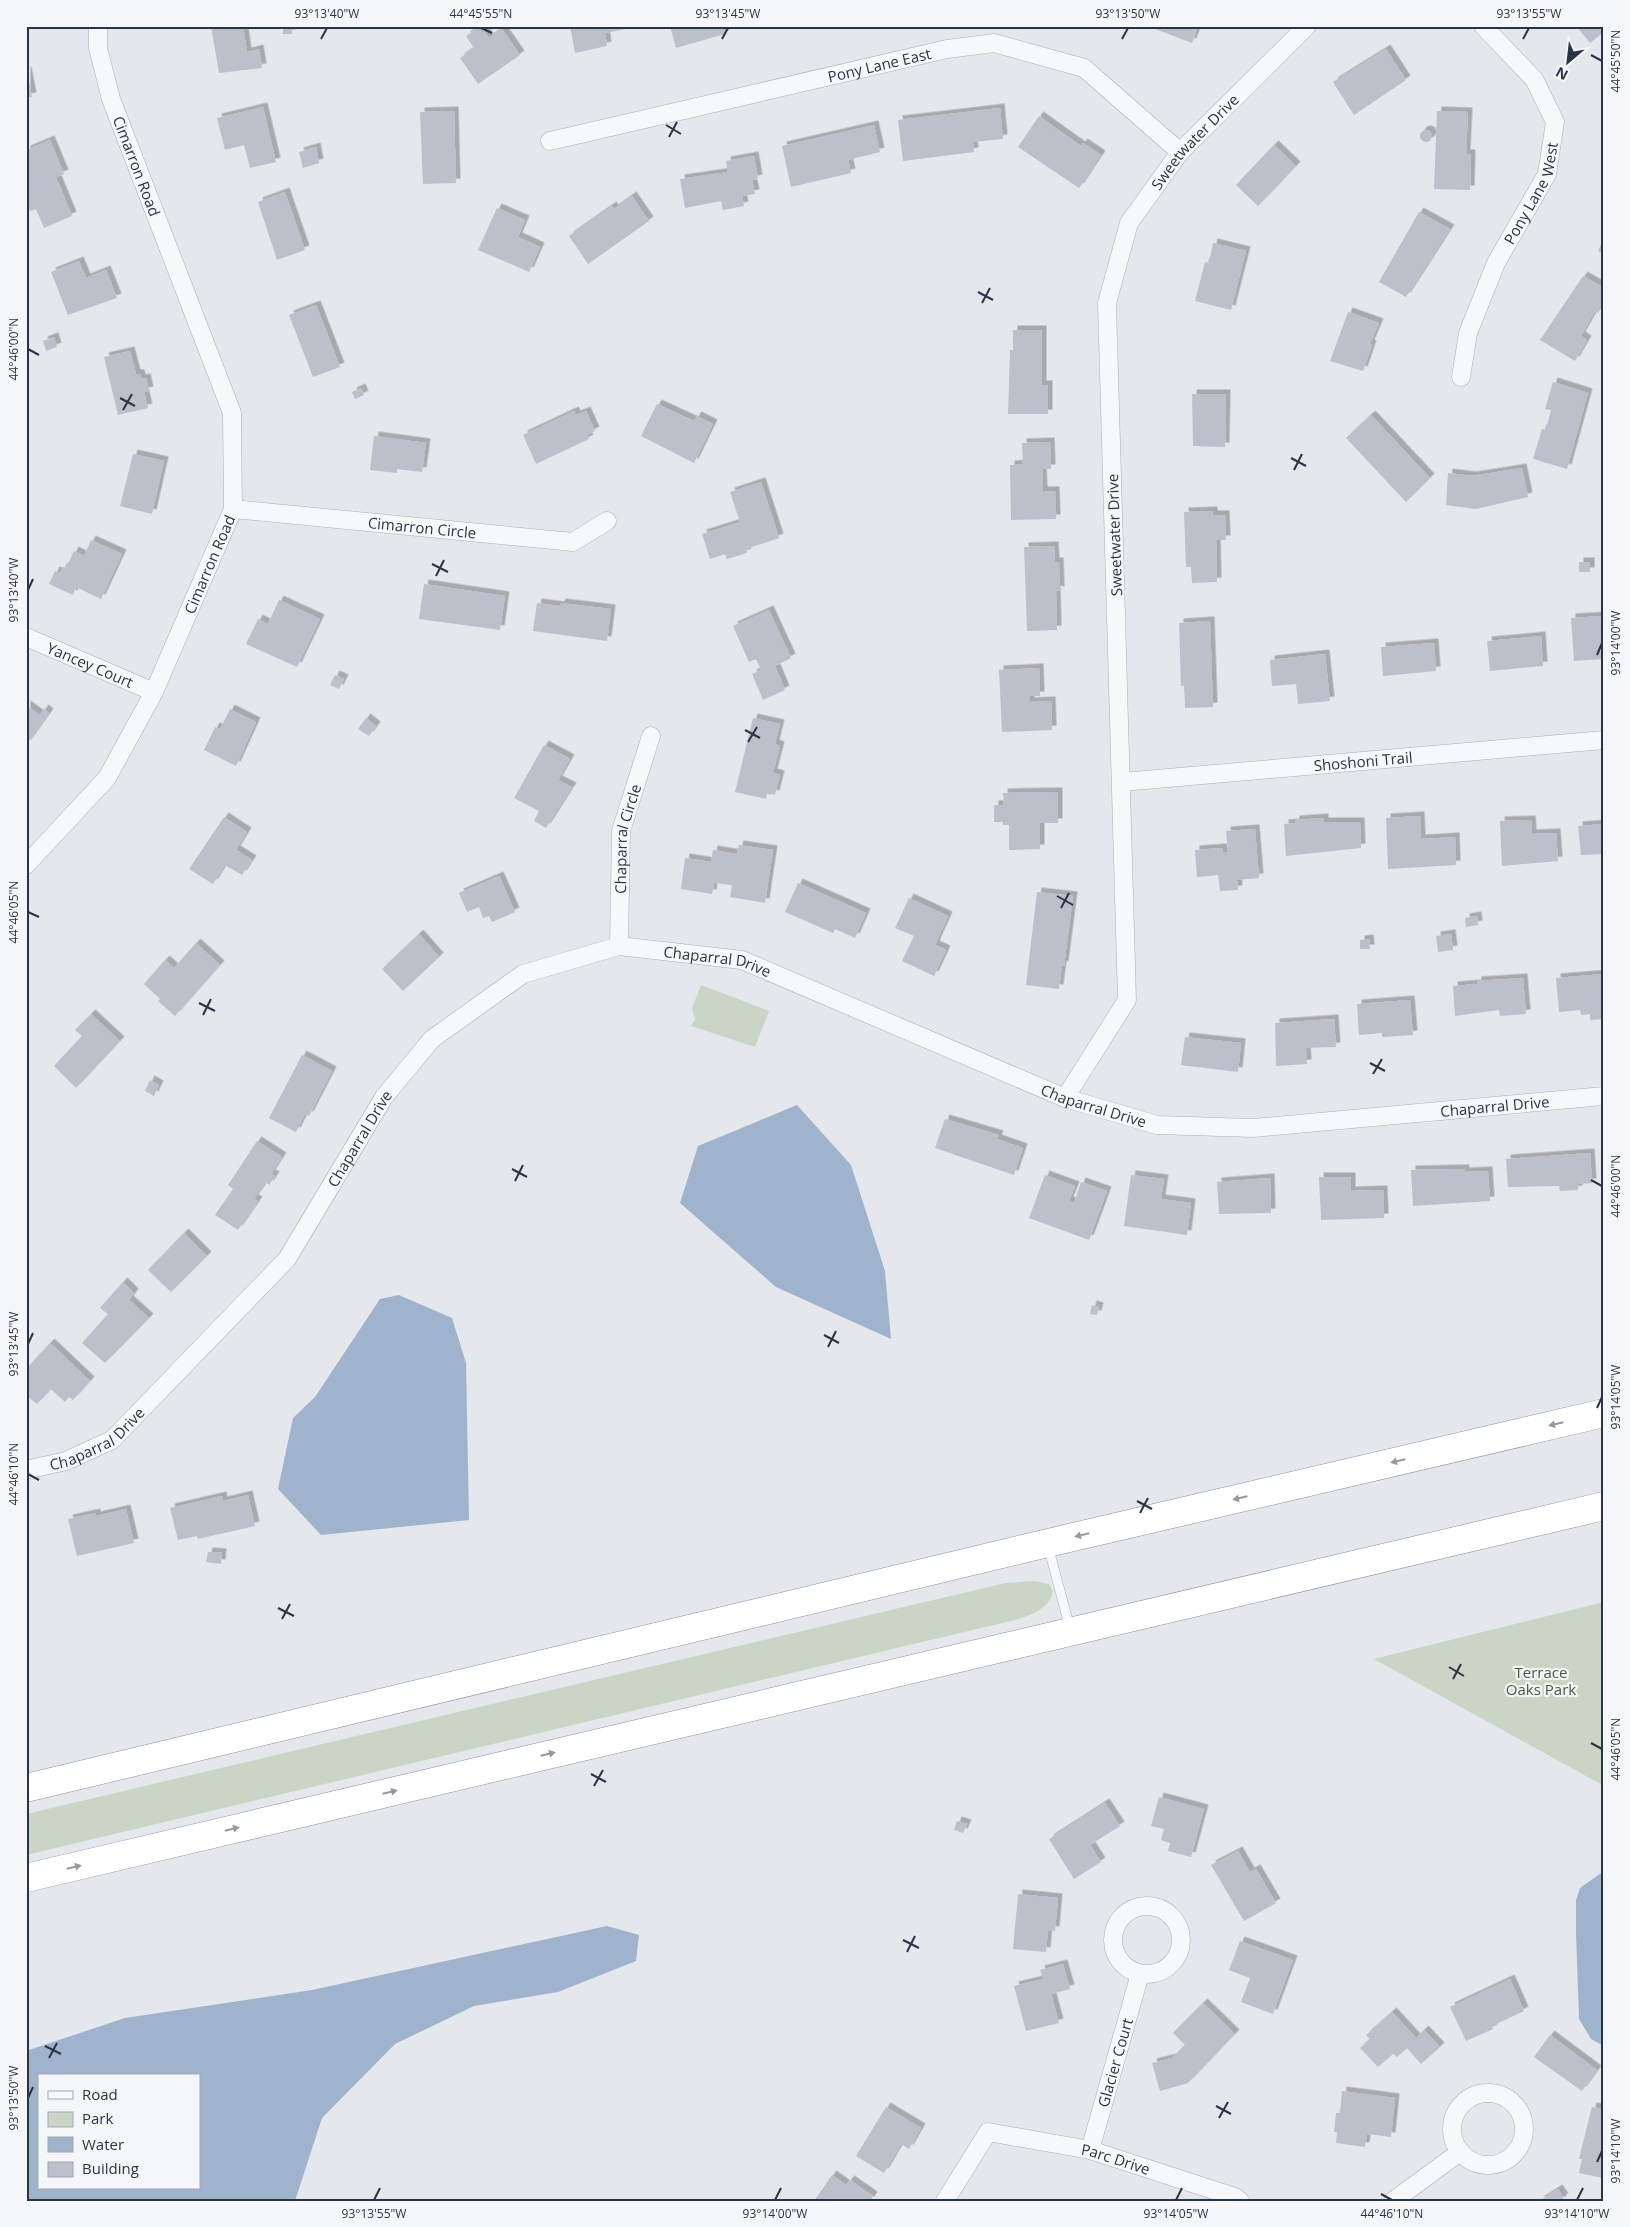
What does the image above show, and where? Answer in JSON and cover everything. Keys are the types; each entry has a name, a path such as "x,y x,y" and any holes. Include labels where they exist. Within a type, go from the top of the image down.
{"highway":[{"path":"26,1788 1048,1543 1604,1413"},
{"path":"26,1878 1604,1506"}],"street":[{"name":"Cimarron Road","path":"26,865 107,778 154,692 233,509 232,412 111,99 98,48 98,26"},
{"name":"Sweetwater Drive","path":"1065,1098 1127,1000 1107,303 1129,223 1180,152 1307,26"},
{"name":"Pony Lane West","path":"1461,377 1468,333 1496,262 1547,174 1555,122 1534,79 1483,26"},
{"name":"Pony Lane East","path":"550,141 946,49 994,43 1084,68 1180,152"},
{"name":"Cimarron Circle","path":"233,509 573,542 607,521"},
{"name":"Yancey Court","path":"26,637 154,692"},
{"name":"Chaparral Circle","path":"619,946 622,831 651,736"},
{"name":"Shoshoni Trail","path":"1122,782 1604,740"},
{"name":"Chaparral Drive","path":"26,1470 66,1461 112,1440 287,1259 384,1097 432,1039 523,974 619,946 742,960 1065,1098 1157,1125 1253,1128 1604,1096"},
{"name":"Glacier Court","path":"1090,2150 1140,1974"},
{"path":"1492,2093 1505,2098 1516,2107 1523,2119 1524,2133 1520,2146 1511,2157 1498,2164 1484,2165 1471,2161 1460,2152 1454,2139 1452,2125 1456,2112 1465,2101 1478,2095 1492,2093"},
{"name":"Parc Drive","path":"945,2201 988,2132 1090,2150 1235,2197 1240,2201"},
{"path":"1393,2201 1460,2152"}],"lane":[{"path":"1048,1543 1070,1631"}],"green space":[{"path":"701,985 769,1011 755,1047 691,1026 695,1019 692,1008"},
{"path":"1035,1581 1049,1584 1053,1592 1051,1598 1040,1610 1019,1619 26,1855 26,1814 1006,1583"},
{"name":"Terrace Oaks Park","path":"1604,1602 1604,1786 1374,1659"}],"water":[{"path":"797,1105 851,1165 885,1271 891,1339 776,1287 680,1203 698,1146"},
{"path":"399,1295 452,1318 466,1363 469,1520 321,1535 278,1489 293,1418 315,1397 380,1299"},
{"path":"1601,1873 1604,1873 1604,2046 1591,2039 1579,2019 1576,1933 1576,1900 1580,1888"},
{"path":"607,1926 639,1935 636,1961 558,1992 474,2006 395,2044 322,2118 295,2201 26,2201 26,2051 125,2018 312,1990"}],"building":[{"path":"211,26 243,26 247,52 259,49 262,68 219,73"},
{"path":"283,26 292,26 292,34 283,34"},
{"path":"481,26 489,38 502,29 520,55 478,84 460,58 474,48 466,36"},
{"path":"570,26 625,26 626,29 605,33 607,46 575,53"},
{"path":"670,26 723,26 725,34 676,48"},
{"path":"1147,26 1198,26 1192,43"},
{"path":"1576,26 1604,26 1604,32 1590,43"},
{"path":"1386,49 1406,80 1354,115 1333,82"},
{"path":"26,72 32,97 26,98"},
{"path":"263,107 276,162 250,168 244,145 225,150 217,118"},
{"path":"1000,108 1003,139 973,142 974,152 903,161 898,120"},
{"path":"454,111 456,183 423,184 420,112"},
{"path":"1437,111 1468,112 1466,154 1471,154 1470,190 1434,189"},
{"path":"1039,116 1081,146 1083,143 1101,155 1079,188 1018,147"},
{"path":"874,125 880,152 848,160 851,173 791,187 782,146"},
{"path":"1426,130 1432,136 1426,142 1420,136"},
{"path":"50,140 64,174 56,177 72,216 44,228 36,209 30,211 26,201 26,192 28,191 26,186 26,150"},
{"path":"1274,145 1296,166 1258,206 1236,185"},
{"path":"316,147 319,163 303,168 299,152"},
{"path":"754,156 758,179 752,180 755,194 742,196 744,206 723,210 721,201 685,208 680,179 728,172 726,161"},
{"path":"285,192 305,250 277,260 258,202"},
{"path":"632,196 649,221 588,264 569,236 612,206 614,209"},
{"path":"497,208 525,220 518,237 540,247 529,272 478,250"},
{"path":"1419,212 1450,229 1406,297 1379,282"},
{"path":"1604,238 1604,254 1598,251"},
{"path":"1213,243 1246,251 1231,310 1195,301 1205,262 1209,263"},
{"path":"79,261 86,278 106,270 117,298 68,315 51,272"},
{"path":"1583,276 1604,288 1604,304 1598,313 1595,311 1581,336 1587,340 1575,361 1540,340"},
{"path":"316,305 340,367 313,377 289,315"},
{"path":"1348,312 1379,323 1370,344 1372,345 1363,371 1330,361"},
{"path":"1013,330 1042,330 1042,385 1048,385 1048,414 1008,414 1010,350 1013,350"},
{"path":"54,337 57,347 46,351 43,341"},
{"path":"130,351 136,374 140,374 141,379 146,378 149,391 144,392 148,408 118,415 104,357"},
{"path":"1553,382 1588,393 1567,469 1533,459 1542,429 1546,430 1551,410 1545,409"},
{"path":"361,388 364,395 355,399 352,392"},
{"path":"1192,394 1226,394 1225,447 1193,446"},
{"path":"657,404 694,421 697,416 713,424 694,463 641,436"},
{"path":"574,411 576,415 586,411 595,431 587,435 589,439 536,464 523,435"},
{"path":"1371,415 1430,478 1406,502 1346,438"},
{"path":"374,436 426,443 422,472 397,469 397,473 370,470"},
{"path":"1050,442 1051,469 1042,469 1043,491 1055,491 1056,519 1011,520 1010,465 1023,464 1022,443"},
{"path":"133,454 164,461 152,514 120,506"},
{"path":"1522,468 1528,497 1476,509 1446,505 1448,473 1472,476"},
{"path":"761,482 779,538 746,549 747,553 727,559 725,554 710,559 702,534 740,522 730,492"},
{"path":"1213,511 1213,515 1225,515 1226,540 1216,540 1217,582 1192,583 1191,567 1186,567 1184,512"},
{"path":"91,540 122,554 101,599 76,587 73,595 49,584 55,571 60,573 63,567 66,568 74,551 84,556"},
{"path":"1054,546 1055,562 1059,562 1060,591 1056,590 1057,630 1027,631 1024,547"},
{"path":"1579,562 1590,562 1590,572 1579,572"},
{"path":"424,584 505,596 500,630 419,619"},
{"path":"279,600 320,619 297,667 246,644 258,619 268,624"},
{"path":"537,603 560,606 561,603 611,609 607,641 533,631"},
{"path":"769,610 791,658 775,666 785,690 763,700 752,674 761,670 756,659 749,662 733,626"},
{"path":"1603,616 1604,659 1574,661 1571,618"},
{"path":"1210,621 1213,707 1185,708 1184,686 1181,686 1179,623"},
{"path":"1541,636 1543,666 1490,671 1487,641"},
{"path":"1434,643 1436,671 1383,676 1381,647"},
{"path":"1325,654 1330,701 1298,704 1296,684 1272,686 1270,660"},
{"path":"1039,668 1040,696 1030,696 1030,702 1051,701 1052,730 1002,732 999,670"},
{"path":"335,675 344,679 339,689 330,685"},
{"path":"26,705 40,715 44,709 49,713 26,745"},
{"path":"230,709 256,722 236,766 204,750 215,727 220,729"},
{"path":"366,718 376,726 369,736 358,729"},
{"path":"753,718 780,724 775,744 780,746 773,773 780,775 775,795 767,793 766,799 735,792"},
{"path":"544,745 570,759 558,780 572,787 546,828 534,821 539,811 514,798"},
{"path":"1058,792 1058,823 1040,823 1040,849 1009,850 1009,825 1003,825 1003,822 994,822 994,805 1004,805 1003,793"},
{"path":"1420,816 1421,839 1455,837 1456,865 1388,869 1386,818"},
{"path":"224,817 247,832 236,850 252,860 242,875 225,865 213,884 189,869"},
{"path":"1324,818 1324,822 1360,822 1361,848 1286,856 1284,824 1295,823 1295,820"},
{"path":"1531,820 1532,834 1556,833 1558,861 1502,866 1500,821"},
{"path":"1604,824 1604,854 1581,855 1578,826"},
{"path":"1255,829 1259,878 1237,880 1238,890 1220,891 1218,875 1197,877 1195,850 1222,848 1223,852 1228,852 1226,831"},
{"path":"739,845 773,850 765,903 730,897 732,885 714,883 712,894 681,889 685,858 711,862 713,850 737,854"},
{"path":"499,876 515,912 492,922 489,916 483,918 479,907 467,912 459,893"},
{"path":"798,883 866,913 855,938 835,929 833,933 785,912"},
{"path":"1037,892 1073,896 1064,966 1062,965 1059,989 1026,985"},
{"path":"909,898 948,916 935,945 946,950 934,976 902,961 914,936 895,928"},
{"path":"1477,916 1478,925 1466,927 1465,918"},
{"path":"419,934 439,957 403,991 382,969"},
{"path":"1451,934 1453,950 1438,952 1436,936"},
{"path":"1369,939 1370,949 1360,949 1360,940"},
{"path":"196,943 220,965 175,1016 158,1001 160,999 144,984 165,960 174,968"},
{"path":"1604,974 1604,1019 1590,1020 1590,1014 1581,1015 1580,1010 1559,1012 1556,978"},
{"path":"1523,978 1526,1014 1500,1016 1499,1010 1455,1016 1453,986 1477,984 1477,981"},
{"path":"1410,1000 1413,1035 1382,1037 1382,1033 1359,1035 1357,1004"},
{"path":"91,1014 120,1041 76,1088 54,1066 82,1036 75,1030"},
{"path":"1334,1019 1336,1047 1306,1048 1307,1064 1276,1066 1275,1023"},
{"path":"1185,1037 1241,1043 1238,1072 1181,1065"},
{"path":"302,1055 332,1071 309,1116 305,1114 296,1132 269,1118"},
{"path":"150,1080 159,1085 154,1096 145,1091"},
{"path":"945,1119 999,1135 997,1139 1023,1148 1014,1175 935,1148"},
{"path":"257,1141 282,1157 271,1174 275,1176 269,1185 266,1182 254,1199 258,1201 238,1230 215,1215 233,1189 228,1185"},
{"path":"1590,1153 1592,1183 1578,1184 1578,1190 1560,1191 1559,1186 1508,1187 1506,1159"},
{"path":"1465,1169 1465,1172 1488,1171 1490,1201 1413,1206 1411,1170"},
{"path":"1045,1175 1075,1186 1069,1201 1074,1203 1081,1182 1107,1191 1089,1240 1029,1218"},
{"path":"1131,1175 1164,1179 1161,1199 1191,1203 1187,1235 1124,1226"},
{"path":"1319,1177 1351,1177 1351,1191 1383,1190 1384,1218 1321,1220"},
{"path":"1270,1178 1271,1213 1219,1214 1217,1182"},
{"path":"184,1233 207,1256 171,1292 148,1270"},
{"path":"123,1282 134,1293 129,1300 149,1318 105,1363 82,1343 108,1314 100,1308"},
{"path":"1092,1305 1099,1307 1097,1315 1090,1314"},
{"path":"50,1343 90,1381 73,1400 69,1397 65,1402 51,1389 37,1404 26,1395 26,1369"},
{"path":"248,1495 255,1526 198,1539 197,1536 178,1540 170,1508 222,1496 223,1501"},
{"path":"126,1509 134,1543 77,1556 68,1519 96,1513 96,1516"},
{"path":"208,1552 222,1553 221,1564 206,1562"},
{"path":"1159,1797 1204,1809 1191,1857 1168,1851 1170,1843 1161,1840 1164,1829 1151,1826"},
{"path":"1105,1803 1120,1826 1090,1845 1101,1862 1074,1879 1049,1839"},
{"path":"957,1821 967,1824 963,1833 954,1830"},
{"path":"1238,1851 1250,1872 1256,1869 1276,1903 1244,1921 1211,1865"},
{"path":"1018,1894 1058,1898 1055,1931 1048,1930 1046,1952 1013,1949"},
{"path":"1240,1941 1293,1960 1273,2014 1241,2002 1250,1978 1229,1970"},
{"path":"1063,1964 1070,1989 1051,1994 1059,2023 1026,2031 1014,1986 1043,1979 1040,1970"},
{"path":"1510,1979 1524,2011 1492,2026 1493,2029 1466,2041 1450,2007"},
{"path":"1203,2003 1235,2034 1188,2083 1160,2091 1152,2063 1172,2058 1185,2045 1173,2033"},
{"path":"1392,2012 1416,2038 1424,2030 1440,2047 1421,2064 1407,2048 1397,2057 1393,2054 1378,2067 1360,2048 1370,2039 1366,2035"},
{"path":"1550,2035 1597,2070 1582,2091 1534,2057"},
{"path":"1342,2091 1395,2098 1391,2137 1367,2134 1365,2147 1336,2143 1337,2132 1334,2132 1336,2113 1340,2113"},
{"path":"886,2107 921,2128 909,2149 901,2144 884,2173 856,2156"},
{"path":"1592,2107 1604,2109 1603,2178 1579,2173 1582,2159 1579,2159"},
{"path":"832,2175 846,2185 850,2180 873,2196 870,2201 814,2201"},
{"path":"1558,2189 1564,2198 1561,2199 1562,2201 1539,2201"}]}
